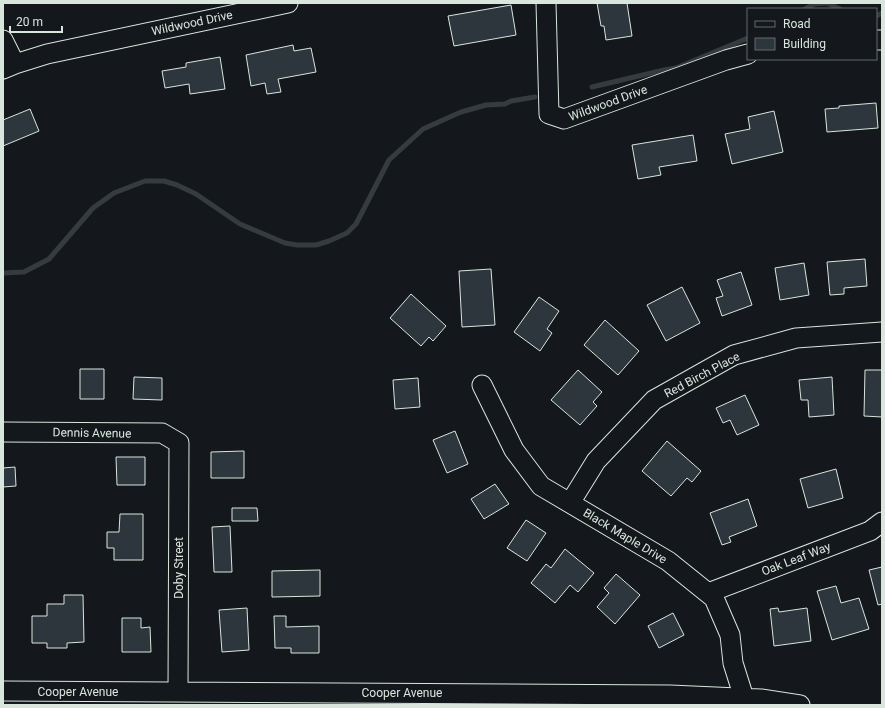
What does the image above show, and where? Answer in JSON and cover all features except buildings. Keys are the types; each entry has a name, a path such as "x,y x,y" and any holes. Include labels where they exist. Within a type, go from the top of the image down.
{"street":[{"name":"Wildwood Drive","path":"546,3 549,114 564,119 726,60 747,54"},
{"name":"Wildwood Drive","path":"9,67 47,54 282,4"},
{"path":"3,40 9,67"},
{"name":"Red Birch Place","path":"570,503 596,462 654,400 734,355 796,338 882,332"},
{"name":"Black Maple Drive","path":"482,385 514,450 541,486 668,561 714,598 730,635 733,663 745,701"},
{"name":"Dennis Avenue","path":"3,432 162,434 179,443"},
{"name":"Doby Street","path":"178,692 179,443"},
{"name":"Oak Leaf Way","path":"708,593 870,531 882,522"},
{"name":"Cooper Avenue","path":"3,691 670,694 745,701 761,699 800,705"}],"waterway":[{"path":"807,8 814,4 827,3 838,8"},
{"path":"877,16 882,13"},
{"path":"592,87 676,68 747,38"},
{"path":"3,273 24,272 49,259 93,208 114,193 145,181 164,181 177,185 196,194 240,224 285,243 297,245 316,245 329,241 347,233 356,224 389,160 423,129 461,112 486,105 505,104 511,101 535,97"}]}
